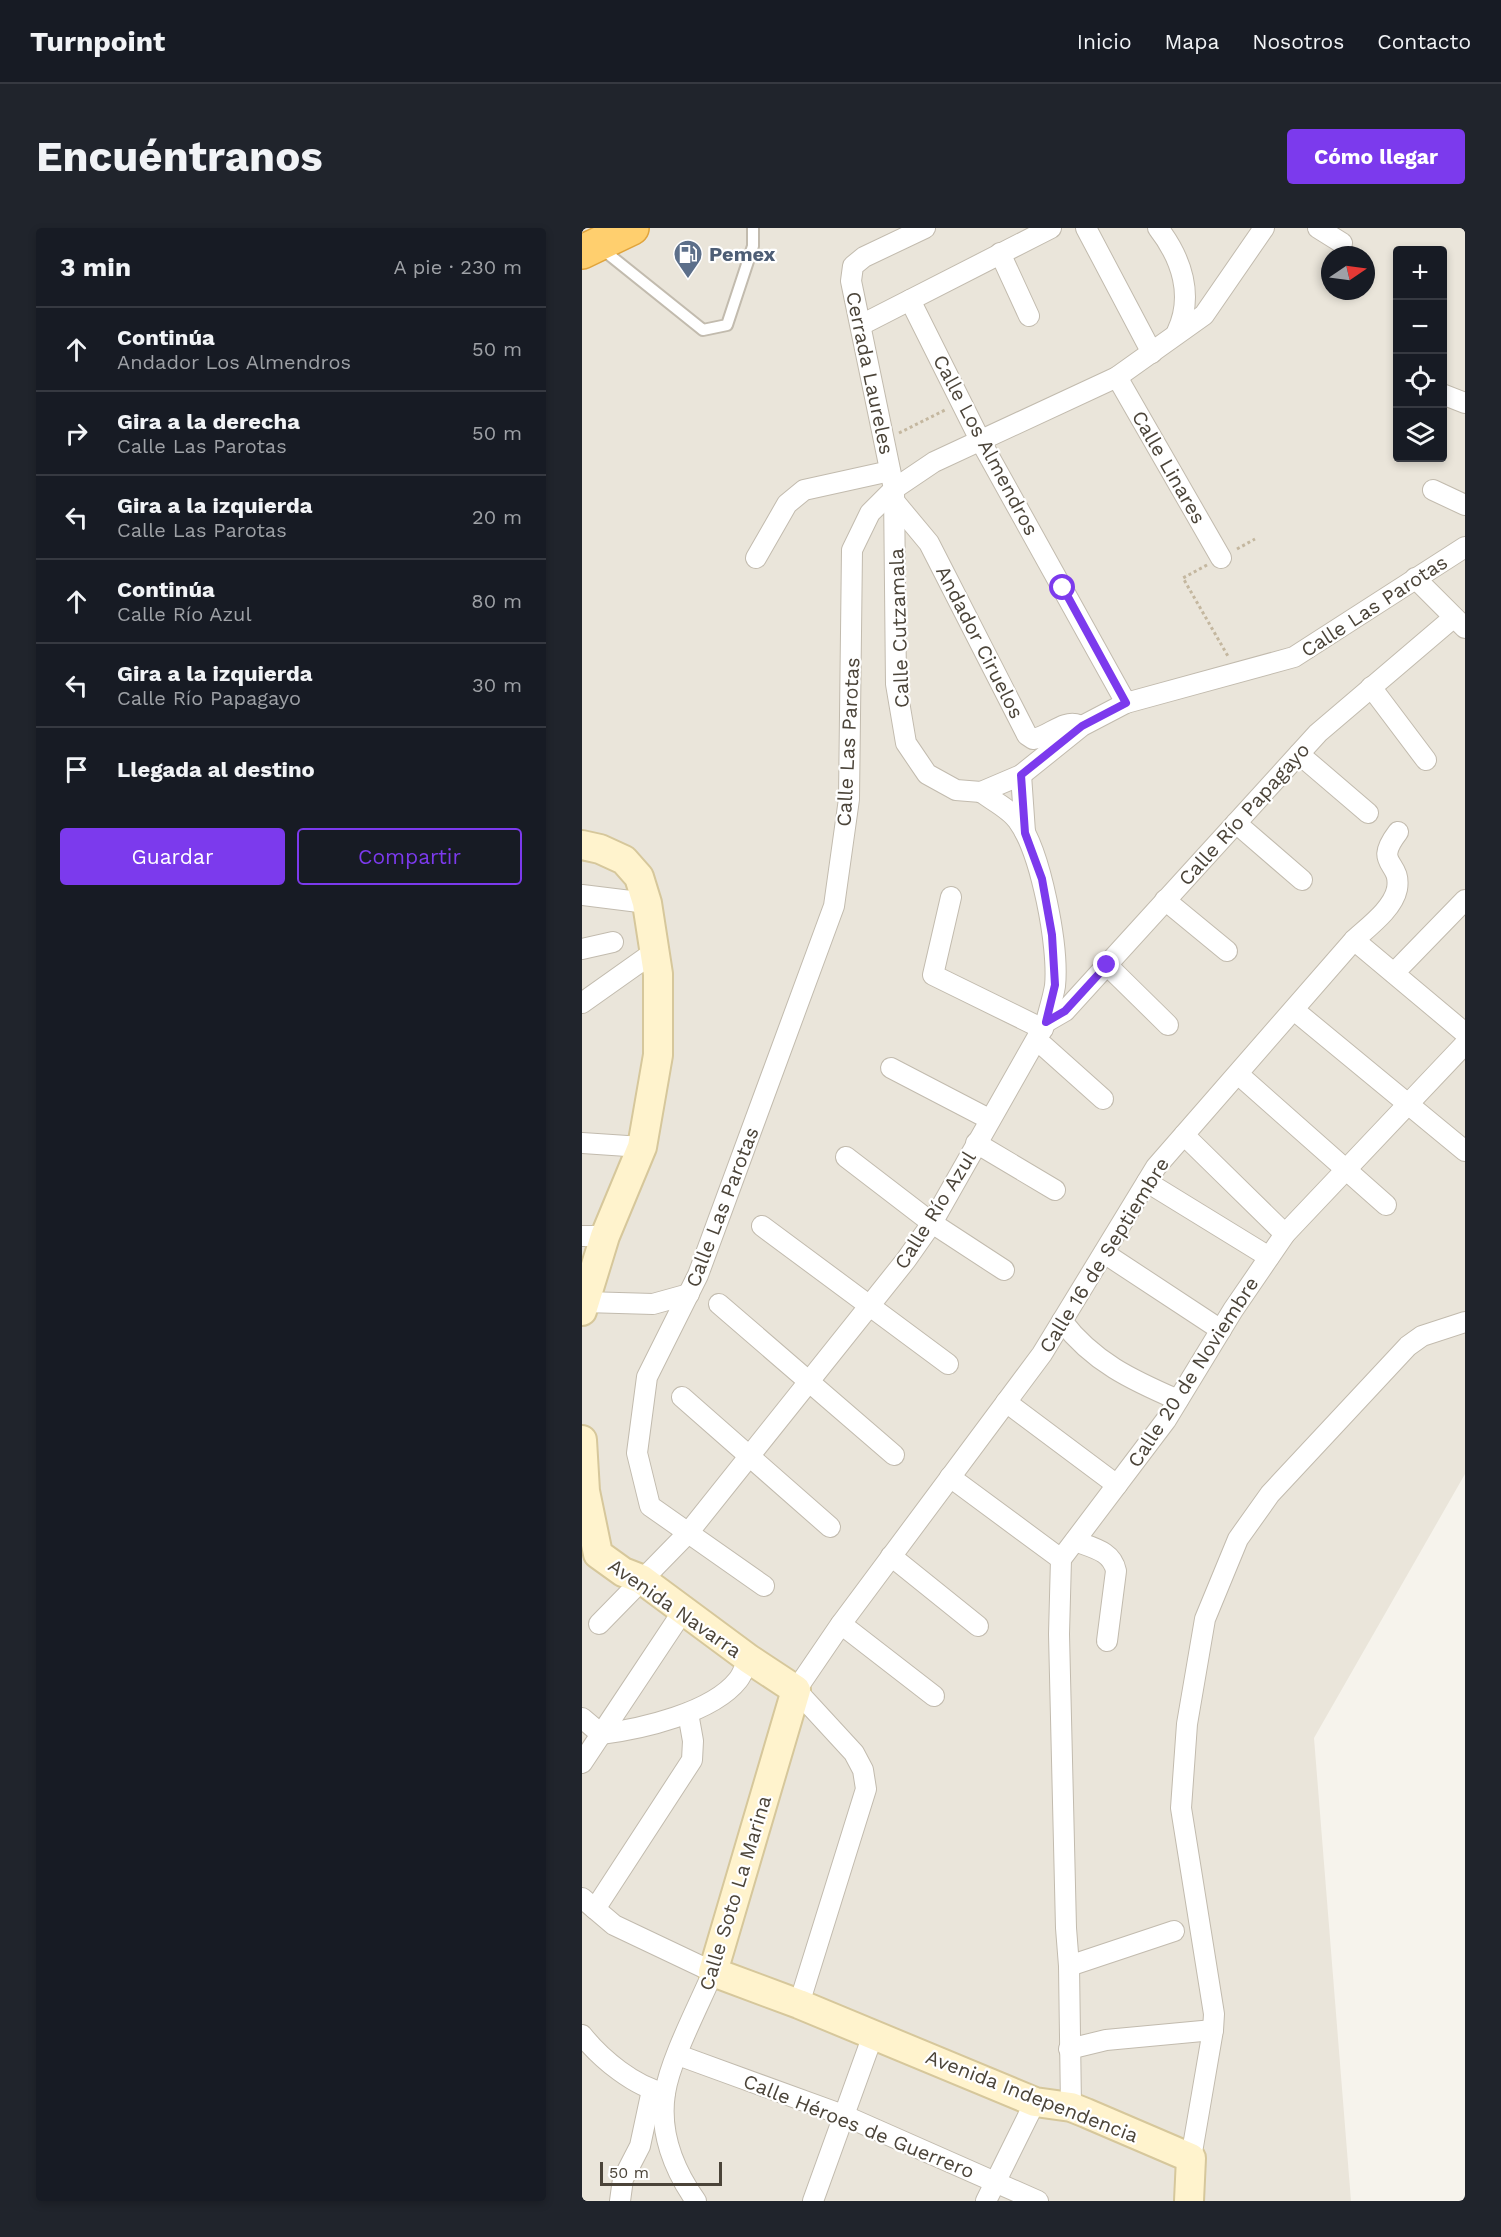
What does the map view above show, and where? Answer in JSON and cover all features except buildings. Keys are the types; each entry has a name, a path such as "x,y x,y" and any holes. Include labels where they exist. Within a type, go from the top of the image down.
{"highway":[{"path":"589,249 632,228"}],"street":[{"name":"Cerrada Laureles","path":"893,487 851,281 853,266 864,257 925,228"},
{"path":"861,325 1051,228"},
{"path":"1086,228 1152,353"},
{"path":"1158,228 1172,246 1186,290 1185,314 1177,332"},
{"name":"Calle Las Parotas","path":"764,1586 650,1506 637,1453 647,1377 698,1275 834,906 849,799 852,550 870,513 893,487 934,462 1117,377 1152,353 1177,332 1204,315 1264,228"},
{"path":"1318,228 1342,243"},
{"path":"1000,253 1029,316"},
{"name":"Calle Los Almendros","path":"910,300 980,440 1126,703"},
{"name":"Calle Linares","path":"1117,377 1221,558"},
{"path":"1447,396 1465,403"},
{"path":"756,558 787,504 804,490 893,487"},
{"name":"Andador Ciruelos","path":"893,487 929,543 1027,735 1033,739 1068,723 1082,726"},
{"name":"Calle Cutzamala","path":"893,487 897,684 906,743 927,774 956,790 981,792"},
{"path":"1433,490 1465,505"},
{"name":"Calle Las Parotas","path":"981,792 1021,775 1082,726 1126,703 1294,657 1329,637 1369,607 1465,547"},
{"path":"1415,578 1459,623"},
{"name":"Calle Río Papagayo","path":"1042,1030 1065,1011 1318,733 1371,687 1459,623"},
{"path":"1371,687 1426,760"},
{"path":"1299,754 1368,813"},
{"path":"1021,775 1025,833"},
{"name":"Calle Río Azul","path":"599,1624 688,1533 748,1456 871,1307 932,1223 989,1119 1042,1030 1055,985 1052,935 1042,879 1025,833 1017,819 981,792"},
{"path":"1236,823 1302,880"},
{"name":"Calle 16 de Septiembre","path":"796,1690 841,1624 1042,1354 1156,1167 1354,940 1388,906 1397,891 1397,880 1387,855 1387,847 1398,832"},
{"path":"582,845 600,849 624,860 639,877 647,903 658,974 658,1055 642,1147 593,1236 584,1307 653,1304 689,1294"},
{"path":"582,895 647,903"},
{"path":"951,897 933,975 1042,1030 1103,1099"},
{"path":"1165,900 1227,951"},
{"path":"1394,973 1465,900"},
{"path":"1354,940 1465,1033"},
{"path":"582,949 613,942"},
{"path":"582,1003 654,952"},
{"path":"1107,965 1168,1025"},
{"path":"1294,1010 1465,1151"},
{"name":"Calle 20 de Noviembre","path":"1061,1559 1178,1400 1285,1234 1345,1168 1465,1044"},
{"path":"891,1068 989,1119"},
{"path":"1238,1074 1386,1205"},
{"path":"1184,1135 1285,1234"},
{"path":"582,1143 642,1147"},
{"path":"976,1143 1055,1190"},
{"path":"846,1157 932,1223 1004,1270"},
{"path":"1147,1182 1269,1257"},
{"path":"762,1226 948,1364"},
{"path":"1104,1252 1221,1330"},
{"path":"720,1304 894,1455"},
{"path":"1062,1321 1078,1342 1093,1356 1124,1376 1178,1400"},
{"path":"1189,2201 1191,2158 1214,2030 1214,2014 1181,1808 1187,1724 1205,1619 1238,1539 1270,1494 1408,1346 1422,1336 1465,1322"},
{"path":"682,1397 831,1527"},
{"path":"1006,1402 1117,1485"},
{"name":"Avenida Navarra","path":"582,1440 590,1556 641,1579 749,1659 738,1680 712,1700 688,1713"},
{"path":"950,1477 1061,1559 1059,1634 1071,2108"},
{"path":"1075,1541 1104,1552 1114,1561 1116,1571 1107,1641"},
{"path":"891,1556 978,1626"},
{"path":"582,1763 683,1611"},
{"path":"841,1624 934,1696"},
{"path":"749,1659 796,1690 854,1753 864,1770 866,1789 799,2004"},
{"name":"Calle Soto La Marina","path":"658,2092 678,2055 713,1972 796,1690"},
{"path":"582,1718 601,1734 638,1730 688,1713 693,1741 692,1760 588,1904 615,1925 713,1972"},
{"path":"1069,1966 1174,1931"},
{"name":"Avenida Independencia","path":"713,1972 799,2004 1035,2102 1071,2108 1191,2158"},
{"path":"1069,2049 1106,2040 1214,2030"},
{"path":"582,2035 630,2078 658,2092"},
{"path":"813,2201 873,2035"},
{"name":"Calle Héroes de Guerrero","path":"678,2055 843,2115 1038,2201"},
{"path":"620,2201 623,2179 640,2146 658,2092"},
{"path":"658,2092 667,2146 683,2183 696,2201"},
{"path":"986,2201 1035,2102"}],"lane":[{"path":"589,249 703,330 727,325 753,246 753,228"}],"path":[{"path":"884,440 961,402"},
{"path":"1183,578 1237,672"}],"shaded area":[{"path":"582,228 1465,228 1465,1474 1314,1738 1351,2201 582,2201"}],"place":[{"name":"Pemex","path":"688,280"}],"route":[{"path":"1063,588 1126,703 1082,726 1021,775 1025,833 1042,879 1052,935 1055,985 1046,1022 1065,1011 1107,965"}]}
